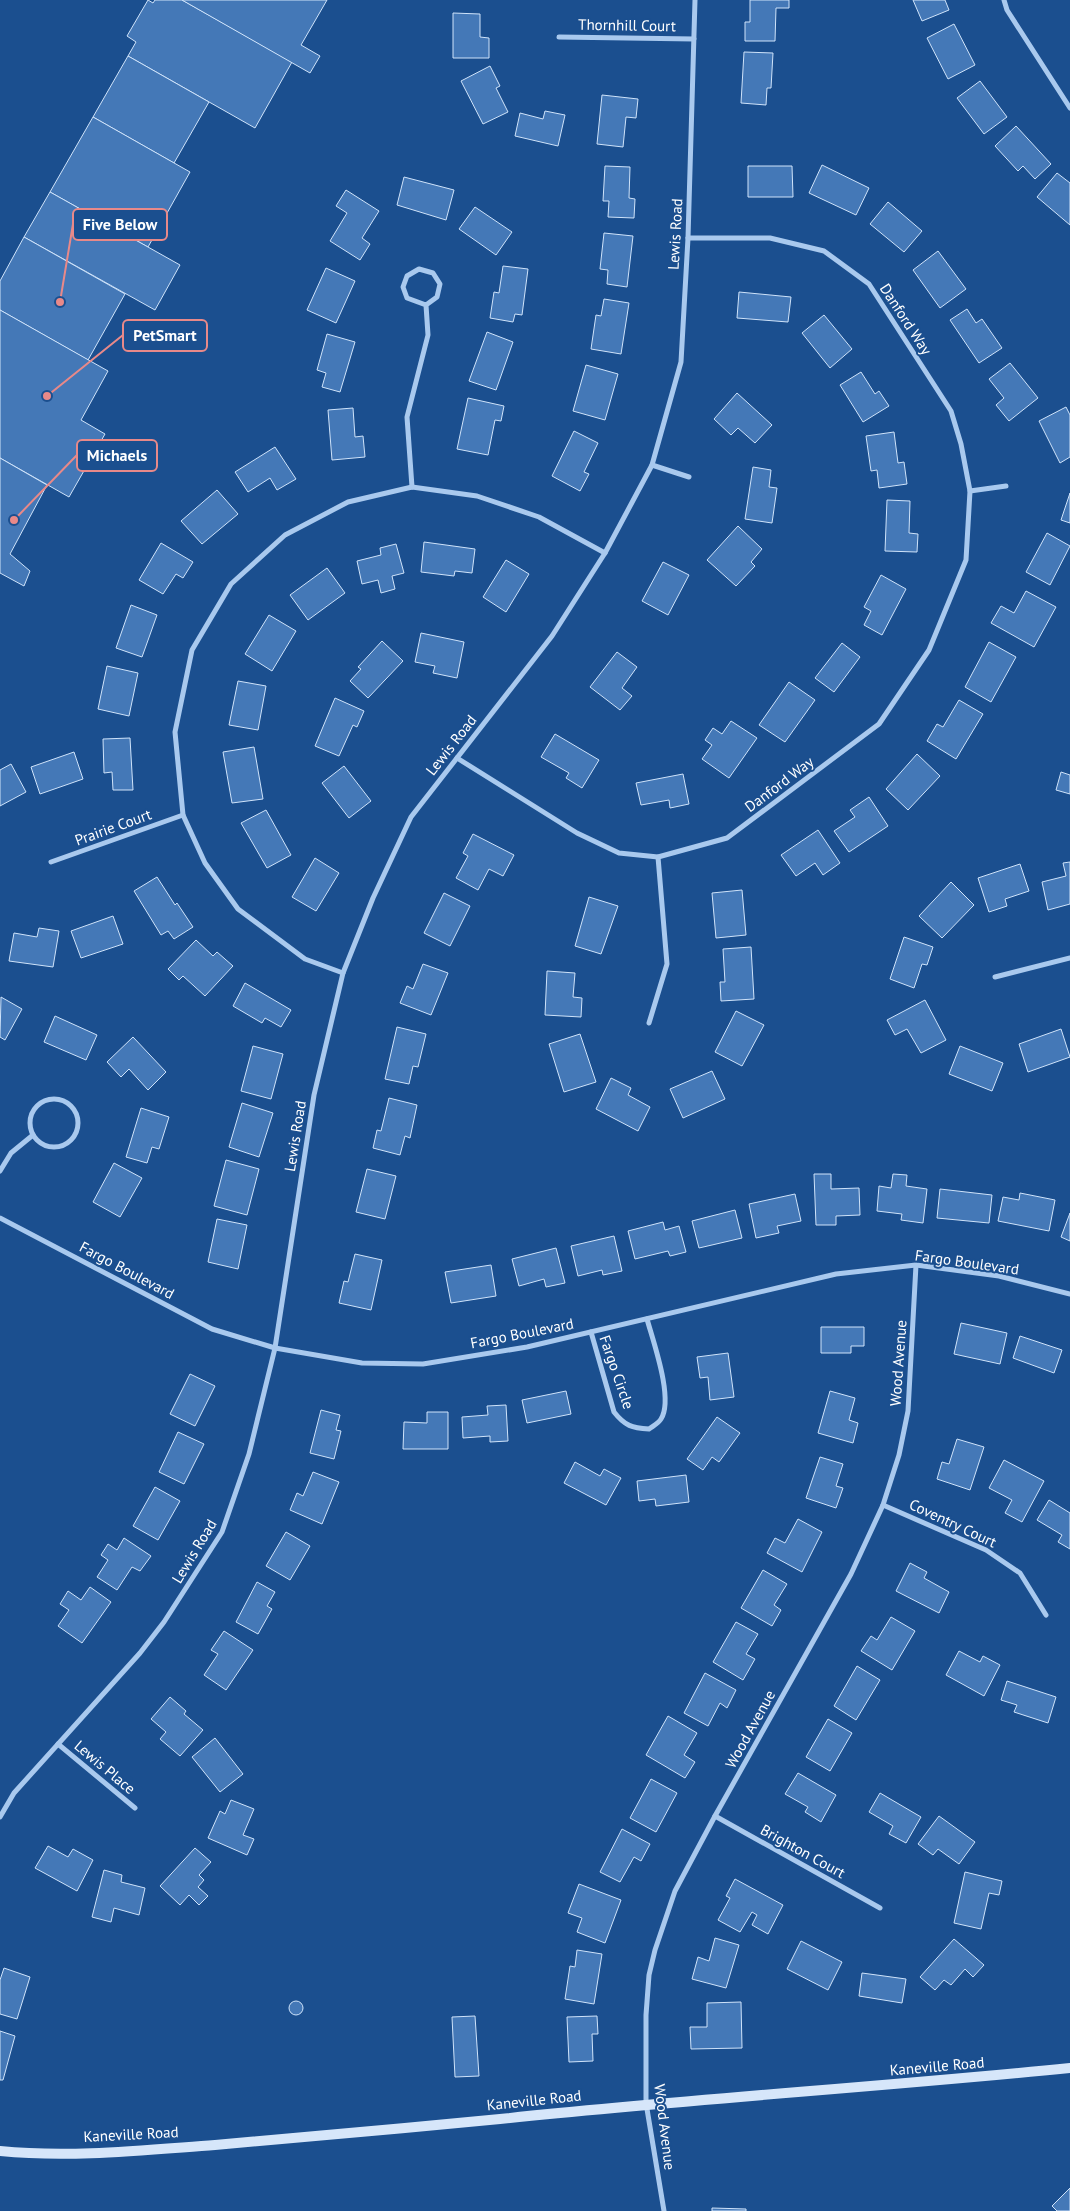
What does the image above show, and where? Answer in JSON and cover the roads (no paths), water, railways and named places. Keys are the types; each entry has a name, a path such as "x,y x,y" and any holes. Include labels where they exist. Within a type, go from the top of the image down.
{"main road":[{"name":"Kaneville Road","path":"0,2151 24,2153 140,2151 364,2133 646,2103 937,2082 1070,2068"}],"street":[{"name":"Lewis Road","path":"0,1817 14,1793 140,1652 164,1622 222,1532 249,1454 275,1348 314,1096 343,973 389,862 412,816 552,636 604,553 652,464 681,362 688,238 695,0"},
{"path":"1004,0 1007,10 1070,108"},
{"name":"Thornhill Court","path":"559,37 694,39"},
{"name":"Danford Way","path":"457,758 576,833 619,852 658,857 727,838 879,724 929,650 966,560 970,490 961,444 951,411 869,284 824,251 770,238 688,238"},
{"path":"419,269 433,273 440,284 437,297 426,305 407,298 403,287 407,276 419,269"},
{"path":"412,487 407,417 428,334 426,305"},
{"path":"652,464 689,477"},
{"path":"970,490 1006,486"},
{"path":"343,973 305,959 238,909 205,863 183,815 176,732 192,650 231,584 285,535 348,502 412,487 477,496 539,517 604,553"},
{"name":"Prairie Court","path":"51,862 183,815"},
{"path":"650,1024 667,964 658,857"},
{"path":"995,977 1070,958"},
{"path":"47,1099 61,1099 76,1112 78,1126 76,1134 66,1144 53,1147 44,1145 33,1135 30,1128 30,1116 40,1102 47,1099"},
{"path":"0,1171 11,1153 33,1135"},
{"name":"Fargo Boulevard","path":"0,1218 212,1329 275,1348 362,1363 423,1364 527,1347 836,1274 916,1265 998,1276 1070,1294"},
{"name":"Wood Avenue","path":"664,2211 646,2103 646,2015 649,1975 655,1950 675,1891 851,1574 883,1505 899,1455 908,1411 916,1265"},
{"name":"Fargo Circle","path":"590,1332 614,1412 622,1422 632,1428 649,1429 661,1419 666,1405 665,1392 647,1319"},
{"name":"Coventry Court","path":"883,1505 986,1550 1020,1573 1046,1615"},
{"name":"Lewis Place","path":"58,1744 135,1808"},
{"name":"Brighton Court","path":"715,1816 880,1908"}],"place":[{"name":"Five Below","path":"60,302"},
{"name":"PetSmart","path":"47,396"},
{"name":"Michaels","path":"14,520"}]}
